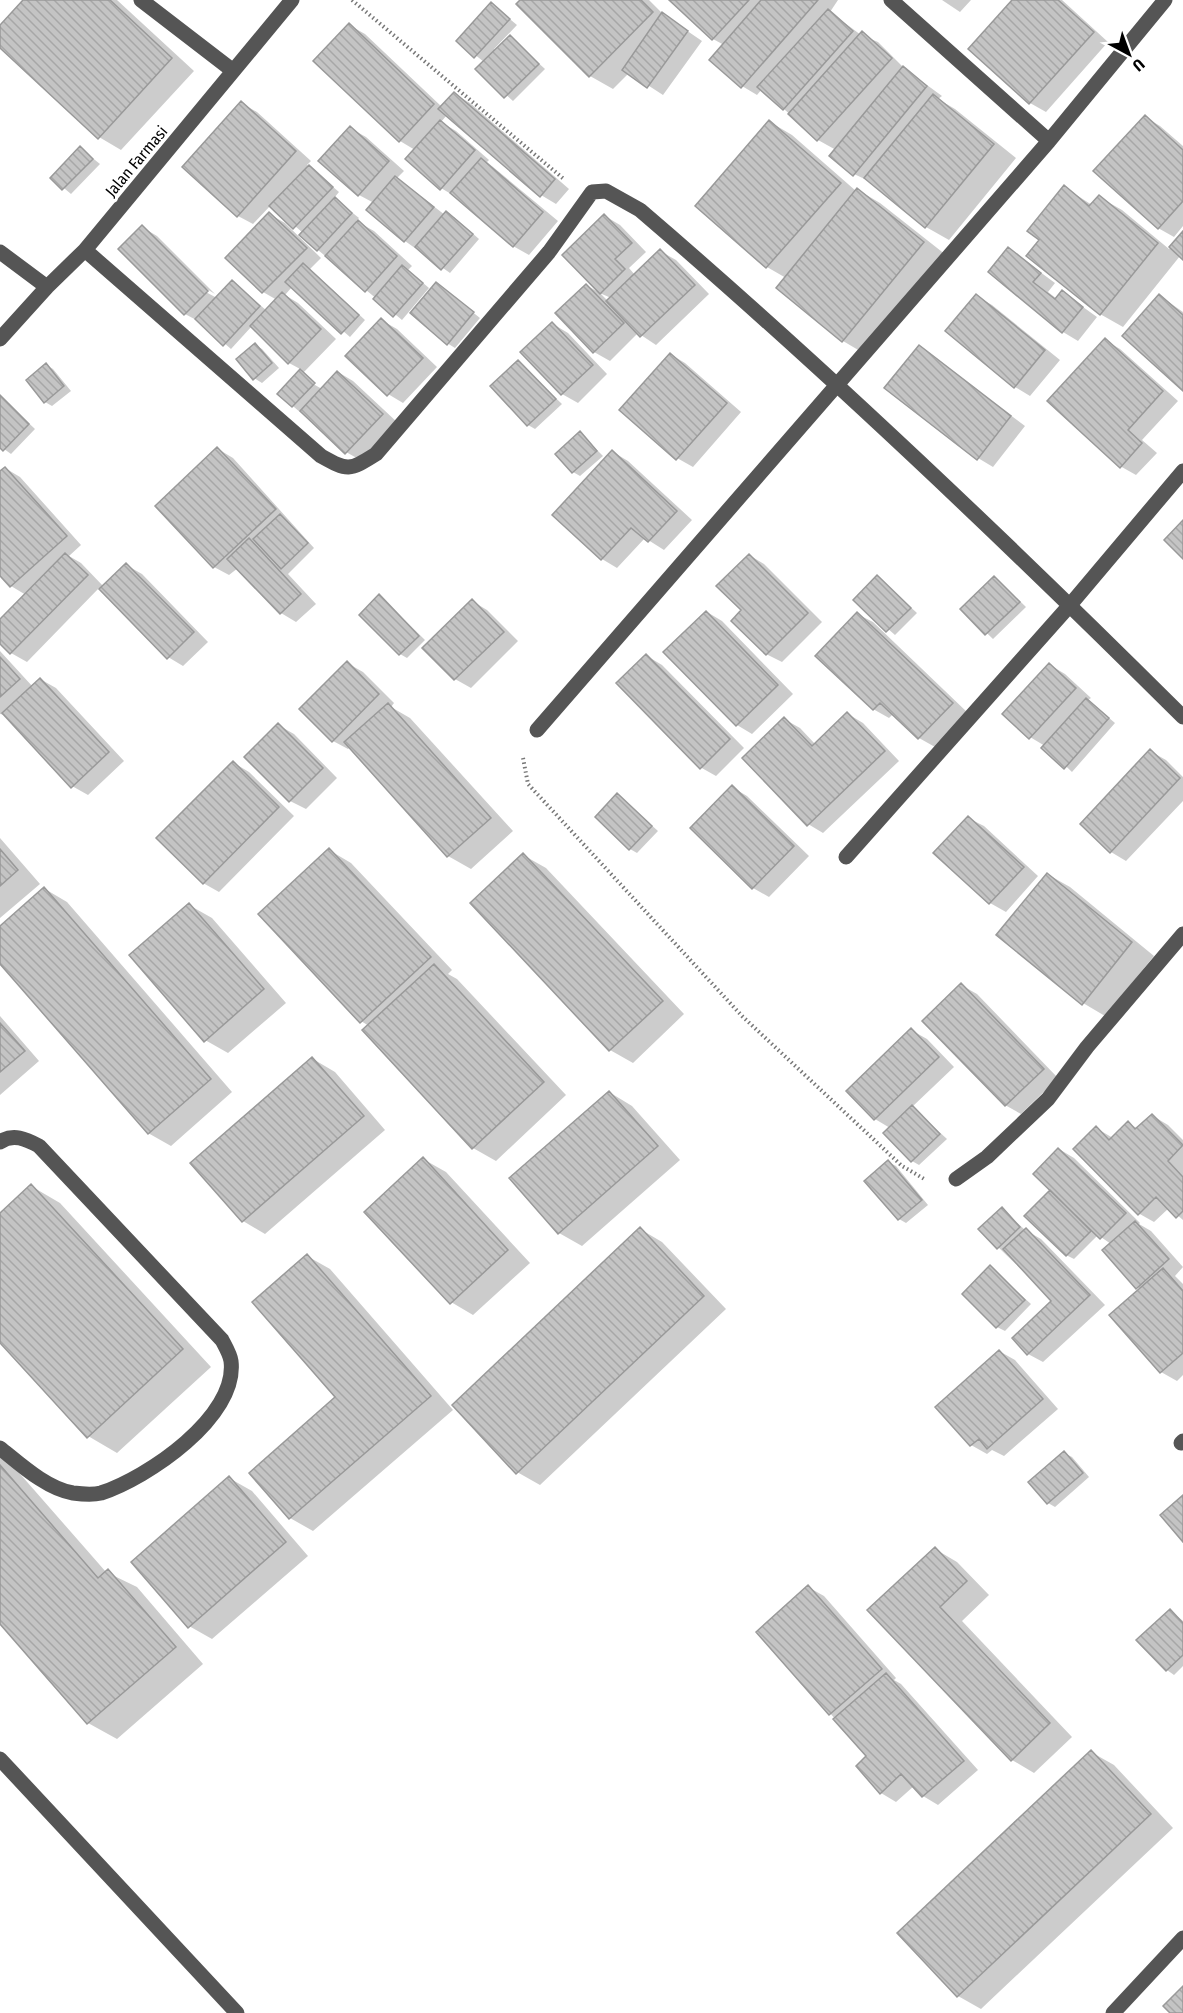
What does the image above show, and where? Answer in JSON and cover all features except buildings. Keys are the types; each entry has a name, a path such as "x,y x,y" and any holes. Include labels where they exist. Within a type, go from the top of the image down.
{"street":[{"path":"141,0 232,70"},
{"name":"Jalan Farmasi","path":"0,339 47,287 85,250 292,0"},
{"path":"891,0 1049,141"},
{"path":"537,730 1049,141 1165,0"},
{"path":"85,250 321,456 343,468 357,466 376,454 549,252 586,198 592,192 606,191 640,210 838,384 1070,605 1183,717"},
{"path":"0,252 47,287"},
{"path":"846,857 1070,605 1183,471"},
{"path":"956,1179 987,1157 1048,1099 1087,1047 1183,934"},
{"path":"0,1143 6,1138 23,1138 39,1146 222,1340 231,1360 230,1381 214,1413 185,1443 147,1472 99,1494 71,1493 24,1467 0,1448"},
{"path":"0,1759 237,2013"},
{"path":"1113,2013 1183,1938"}],"path":[{"path":"352,0 586,198"},
{"path":"537,730 523,756 528,784 742,1017 902,1166 931,1183 956,1179"}]}
